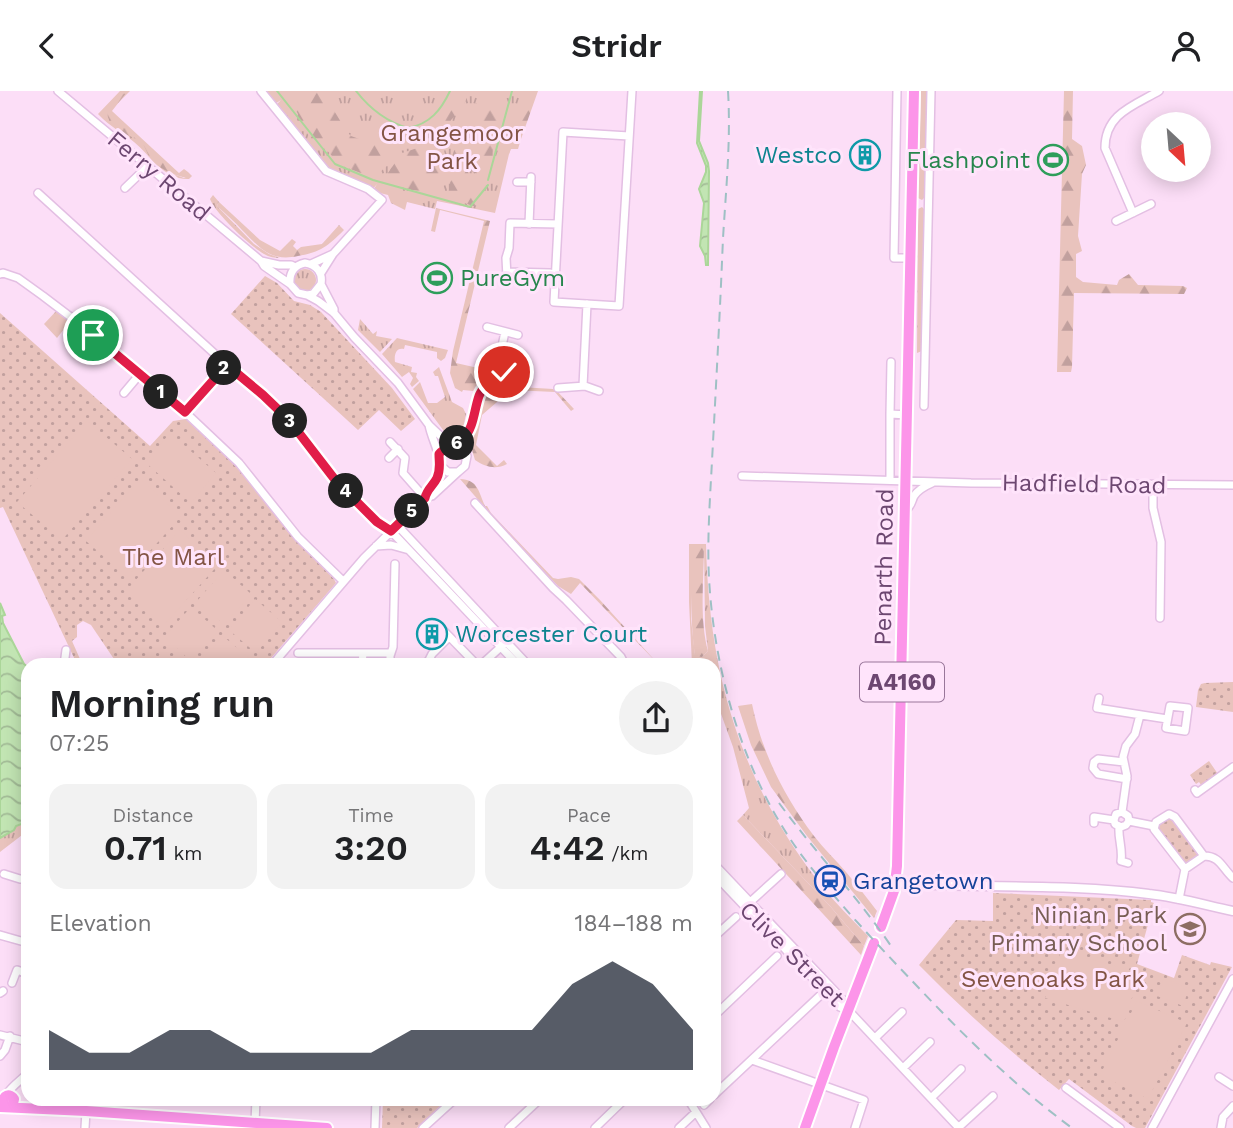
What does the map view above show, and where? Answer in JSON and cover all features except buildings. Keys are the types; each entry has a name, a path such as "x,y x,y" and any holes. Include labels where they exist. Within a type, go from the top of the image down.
{"main road":[{"name":"Penarth Road","path":"805,1128 896,883 914,91"},
{"path":"6,1101 23,1109 29,1107 327,1128"}],"street":[{"name":"Ferry Road","path":"58,91 264,266 290,283 298,293 307,295 334,313 398,383 429,425 453,445 462,447 466,453"},
{"path":"261,91 326,171 368,189 382,200 333,254 321,273 311,264"},
{"path":"629,136 563,132 554,302 619,306 632,91"},
{"path":"897,91 894,258 911,258"},
{"path":"924,406 931,91"},
{"path":"1133,213 1105,148 1105,138 1107,129 1116,117 1158,91"},
{"path":"125,188 148,166"},
{"path":"517,182 531,180 529,223"},
{"path":"38,193 289,420 336,481 377,522 394,528 513,658"},
{"path":"912,203 928,204"},
{"path":"1116,221 1152,204"},
{"path":"550,273 507,275 510,223 558,224"},
{"path":"290,283 295,267 311,264 333,254"},
{"path":"261,261 295,267"},
{"name":"Ferry Road","path":"321,273 321,285 334,313"},
{"path":"0,274 18,278 93,335 185,412 239,463 298,537 343,581"},
{"path":"307,295 313,294 321,285"},
{"path":"583,386 587,304"},
{"path":"487,327 517,335"},
{"path":"278,658 375,547 425,498 432,496 465,466 469,431 479,394 497,369 505,332"},
{"path":"78,352 93,335"},
{"name":"Penarth Road","path":"890,480 891,362"},
{"path":"908,363 925,362"},
{"path":"185,412 227,365"},
{"path":"492,379 499,383 505,379 503,371 497,369"},
{"path":"124,393 140,374"},
{"path":"558,388 583,386 599,390"},
{"path":"890,414 908,415"},
{"name":"Ferry Road","path":"429,425 441,466"},
{"path":"439,454 469,431"},
{"path":"390,442 406,460 403,473 425,498"},
{"path":"389,458 398,449"},
{"path":"425,498 426,491 436,480 441,466 448,472 458,472"},
{"name":"Hadfield Road","path":"742,476 936,482 1233,485"},
{"path":"906,510 919,491 936,482"},
{"path":"412,483 432,485"},
{"path":"1153,485 1153,508 1161,542 1160,618"},
{"path":"475,503 622,658"},
{"path":"394,528 409,551 519,658"},
{"path":"375,547 387,544 409,551"},
{"path":"391,658 395,564"},
{"path":"440,627 472,658"},
{"path":"430,658 449,637"},
{"path":"487,658 503,644"},
{"path":"65,658 66,650"},
{"path":"298,653 391,653"},
{"path":"363,653 363,658"},
{"path":"1099,698 1097,708 1167,719"},
{"path":"1122,812 1127,779 1124,752 1135,734 1140,715"},
{"path":"1124,762 1098,759 1093,768 1098,774 1127,779"},
{"path":"1199,787 1233,767"},
{"path":"1119,827 1114,820 1116,814 1122,812"},
{"path":"1122,812 1128,816 1129,821"},
{"path":"1154,826 1165,815 1172,815 1204,856"},
{"path":"1094,823 1094,817 1114,820"},
{"path":"1129,821 1154,826"},
{"path":"1119,827 1129,821"},
{"path":"1154,826 1185,869"},
{"path":"1119,827 1118,840 1123,852 1121,861 1128,863"},
{"path":"1179,899 1185,869 1204,856 1214,857 1233,878"},
{"name":"Clive Street","path":"721,872 747,904"},
{"path":"4,874 21,879"},
{"path":"747,904 781,874"},
{"name":"Clive Street","path":"721,880 747,904 827,988 840,1007 849,1011 959,1128"},
{"path":"896,883 1065,887 1150,894 1233,911"},
{"path":"721,930 736,916"},
{"path":"0,935 21,940"},
{"path":"721,1009 777,956"},
{"path":"12,983 17,970 21,971"},
{"path":"1152,1128 1233,979"},
{"path":"721,1089 827,988"},
{"path":"875,1038 902,1013"},
{"path":"0,1035 21,1040"},
{"path":"0,1056 10,1037"},
{"path":"903,1068 930,1042"},
{"path":"752,1060 864,1100 855,1128"},
{"path":"931,1098 961,1069"},
{"path":"1219,1077 1233,1086"},
{"path":"6,1101 13,1085 21,1081"},
{"path":"1066,1088 1120,1128"},
{"path":"959,1128 993,1096"},
{"path":"256,1106 256,1123"},
{"path":"375,1128 376,1106"},
{"path":"423,1128 447,1106"},
{"path":"509,1128 533,1106"},
{"path":"594,1128 618,1106"},
{"path":"692,1106 706,1128"},
{"path":"1221,1128 1223,1117 1233,1106"},
{"path":"85,1128 86,1111"},
{"path":"679,1128 696,1112"}],"green space":[{"path":"120,91 130,91 110,113 143,143 168,172 184,178 188,176 188,172 192,176 189,179 172,176 158,166 134,142 98,114"},
{"name":"Grangemoor Park","path":"265,91 528,91 528,94 509,154 495,213 437,201 435,209 407,202 405,210 391,203 388,195 374,189 377,184 373,189 328,169 276,105 281,100 275,104"},
{"path":"300,91 319,91 351,136 395,152 395,158 375,177 340,165 324,147 319,149 297,120 298,114 290,100"},
{"path":"450,91 469,91 463,108 444,127 434,116"},
{"path":"523,91 538,91 518,149 511,149 509,154 506,152 521,107"},
{"path":"921,91 928,91 926,196 922,200 918,198"},
{"path":"1064,91 1073,91 1072,139 1082,146 1086,165 1082,174 1078,236 1082,251 1076,254 1076,277 1083,282 1117,285 1119,280 1129,274 1138,285 1187,288 1184,294 1074,293 1071,372 1057,372"},
{"path":"126,93 112,111 179,173 184,169 188,172 188,178 161,168 149,156 142,143 125,134 108,117 112,102"},
{"path":"477,103 497,104 504,110 488,172 483,177 459,160 455,153 458,142 448,131"},
{"path":"439,141 443,144 445,160 445,181 442,189 432,192 406,188 392,184 385,177 402,153"},
{"path":"453,165 484,184 485,195 480,203 473,206 445,196 450,189 449,169"},
{"path":"213,195 219,202 218,207 254,244 280,258 264,254 242,237 213,205 210,199"},
{"path":"219,202 260,240 280,251 292,239 296,242 293,246 297,250 322,244 339,225 344,230 313,253 280,257 266,252 254,243 218,207"},
{"path":"922,207 925,210 922,351 917,353 918,209"},
{"path":"436,208 490,221 456,363 478,368 477,384 473,391 462,392 455,388 450,373 484,221 440,210 435,232 431,231"},
{"path":"305,269 313,272 316,280 313,288 305,291 297,288 294,280 297,272"},
{"path":"265,276 277,283 294,301 310,305 321,312 392,388 415,419 401,431 379,410 358,430 231,314"},
{"path":"59,308 72,319 57,338 44,324"},
{"name":"The Marl","path":"0,313 150,446 173,421 186,419 246,477 290,534 336,583 271,658 113,658 91,625 83,621 77,625 77,637 72,641 80,658 74,658 3,507 0,508"},
{"path":"360,319 373,334 377,331 376,336 392,339 380,352 358,330"},
{"path":"397,338 448,350 441,361 437,358 437,352 405,345 404,349 397,350 395,362 412,367 411,372 417,373 419,381 412,387 410,384 413,378 409,372 402,377 382,354"},
{"path":"439,367 452,402 463,408 466,414 463,429 458,435 446,434 413,389 420,382 428,403 437,403 445,397 438,376 433,372"},
{"path":"503,386 553,389 574,409 571,411 555,392 511,390 482,415 476,445 497,466 504,460 507,464 499,467 491,467 475,460 472,440 485,395 491,389"},
{"path":"87,421 132,459 62,540 17,502"},
{"path":"170,433 216,473 191,503 145,462"},
{"path":"140,479 181,516 127,577 86,541"},
{"path":"460,479 474,484 485,506 553,578 579,579 653,658 580,583 571,594 558,586"},
{"path":"180,530 218,565 164,625 126,591"},
{"path":"691,544 691,619 695,655 702,657 708,651 705,626 706,544 708,592 718,658 692,658 689,602"},
{"path":"691,544 704,544 703,612 708,651 702,657 695,656 693,642"},
{"path":"224,570 251,594 224,625 197,601"},
{"path":"255,599 282,622 256,653 229,630"},
{"path":"191,607 218,631 194,658 188,658 164,637"},
{"path":"223,636 249,658 204,658"},
{"path":"721,676 734,725 769,806 826,892 868,936 864,946 830,906 743,815 749,808 721,714"},
{"path":"1233,682 1233,712 1196,707 1201,684"},
{"path":"752,704 768,757 784,790 814,836 877,911 874,918 771,787 751,745 738,706"},
{"path":"1209,761 1220,777 1204,789 1199,782 1196,784 1190,775"},
{"path":"1169,814 1204,856 1185,869 1156,832 1156,822"},
{"path":"743,815 830,906 864,946 861,955 737,821"},
{"path":"21,820 21,836 0,852 0,838"},
{"name":"Sevenoaks Park","path":"993,893 1151,900 1154,903 1137,964 1174,978 1182,955 1210,965 1211,962 1232,967 1145,1128 1132,1126 1069,1079 1059,1090 987,1030 919,965 956,920 993,921"},
{"path":"1061,951 1140,973 1124,1022 1045,998"},
{"path":"1164,978 1189,988 1183,1006 1157,996"},
{"path":"1137,1001 1187,1023 1148,1099 1100,1075"},
{"path":"383,1106 441,1106 417,1128 382,1128"}],"water":[{"path":"700,91 699,141 709,171 708,265 700,246 704,203 699,189 706,166 697,143"},
{"path":"0,603 5,615 2,616 3,623 21,658 21,824 0,838"}],"waterway":[{"path":"277,91 335,164 373,180 470,207 488,185"},
{"path":"356,91 379,114 408,128 423,123 434,115 450,91"},
{"path":"488,180 512,91"}],"railway":[{"path":"719,658 708,563 729,146 728,91"},
{"path":"721,668 735,722 748,757 780,823 800,853 856,921 934,1004 1011,1078 1072,1128"},
{"path":"779,803 891,946"}],"place":[{"name":"Westco","path":"865,155"},
{"name":"Flashpoint","path":"1053,160"},
{"name":"PureGym","path":"437,278"},
{"name":"Worcester Court","path":"432,634"},
{"name":"Grangetown","path":"830,881"},
{"name":"Ninian Park Primary School","path":"1190,929"}],"route":[{"path":"93,335 185,412 227,365 289,420 336,481 377,522 391,531 425,498 426,491 436,480 441,466 439,454 444,448 455,445 469,431 479,394 492,379 493,372 497,369 504,372"}]}
